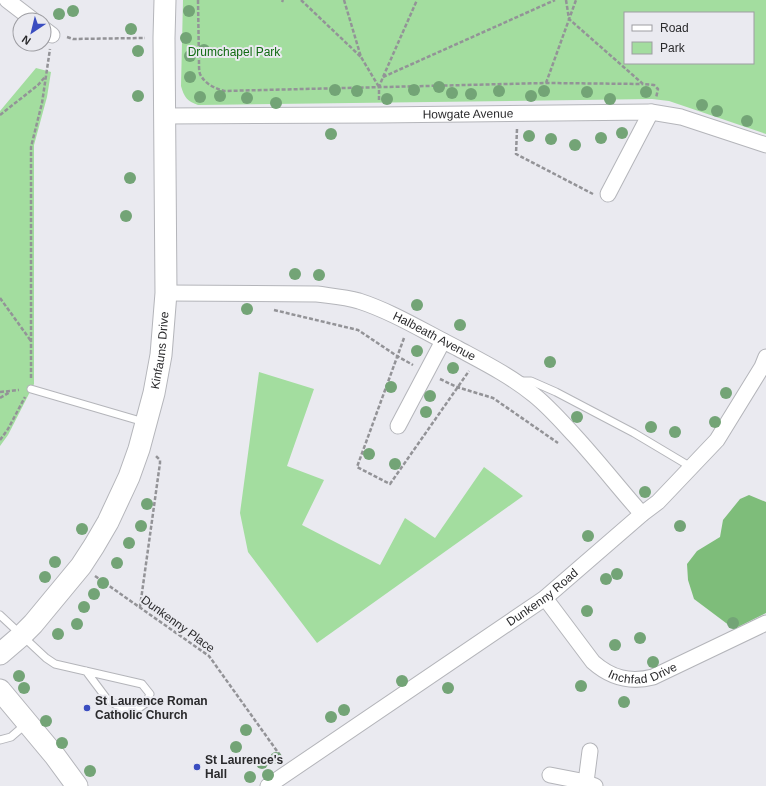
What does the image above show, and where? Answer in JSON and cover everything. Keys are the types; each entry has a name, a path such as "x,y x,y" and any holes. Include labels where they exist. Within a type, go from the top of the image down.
{"street":[{"path":"7,0 23,12"},
{"name":"Kinfauns Drive","path":"0,654 33,624 81,566 98,540 120,498 140,449 154,393 161,355 166,294 164,116 165,0"},
{"path":"608,194 651,112"},
{"name":"Howgate Avenue","path":"164,116 651,112 681,116 766,145"},
{"name":"Halbeath Avenue","path":"166,294 317,294 358,301 378,308 517,381 552,411 642,514"},
{"path":"398,426 443,341"},
{"name":"Dunkenny Road","path":"268,786 545,598 642,514 658,502 717,440 762,367 766,357"},
{"name":"Inchfad Drive","path":"545,598 593,662 610,674 620,678 646,679 653,677 766,623"},
{"path":"0,690 55,756 77,786"},
{"path":"550,775 590,784 590,750"}],"lane":[{"path":"517,381 531,381 556,392 634,433 691,467"},
{"path":"31,389 146,423"},
{"path":"0,615 21,636 55,664 86,670 142,684 150,694 146,703 135,711 121,708 107,699 86,670"},
{"path":"0,740 11,737 27,723"}],"path":[{"path":"198,0 200,74 214,89 546,83 654,84 658,89 651,112"},
{"path":"301,0 361,57"},
{"path":"344,0 361,57 379,87"},
{"path":"379,87 417,0"},
{"path":"383,77 555,0"},
{"path":"566,0 569,20 643,84"},
{"path":"546,83 576,0"},
{"path":"52,33 73,38 164,38"},
{"path":"0,440 8,429 22,400 31,389 31,148 42,103 46,76 47,52"},
{"path":"0,115 38,85 46,76"},
{"path":"518,113 516,154 605,200 608,194"},
{"path":"0,298 31,341"},
{"path":"0,392 31,389"},
{"path":"0,398 11,391"},
{"path":"140,449 157,457 160,460 160,463 140,607"},
{"name":"Dunkenny Place","path":"81,566 209,656 291,770"}],"green space":[{"name":"Drumchapel Park","path":"183,0 766,0 766,134 669,101 652,99 198,105 186,98 181,86"},
{"path":"36,68 51,72 47,97 34,145 34,384 8,435 0,446 0,111"},
{"path":"259,372 314,389 287,466 324,480 302,525 380,565 405,518 435,538 484,467 523,496 317,643 248,552 240,513"},
{"path":"749,495 766,502 766,613 734,629 694,599 688,580 687,564 697,551 720,537 723,520 740,499"}],"place":[{"name":"St Laurence Roman Catholic Church","path":"87,708"},
{"name":"St Laurence's Hall","path":"197,767"}]}
